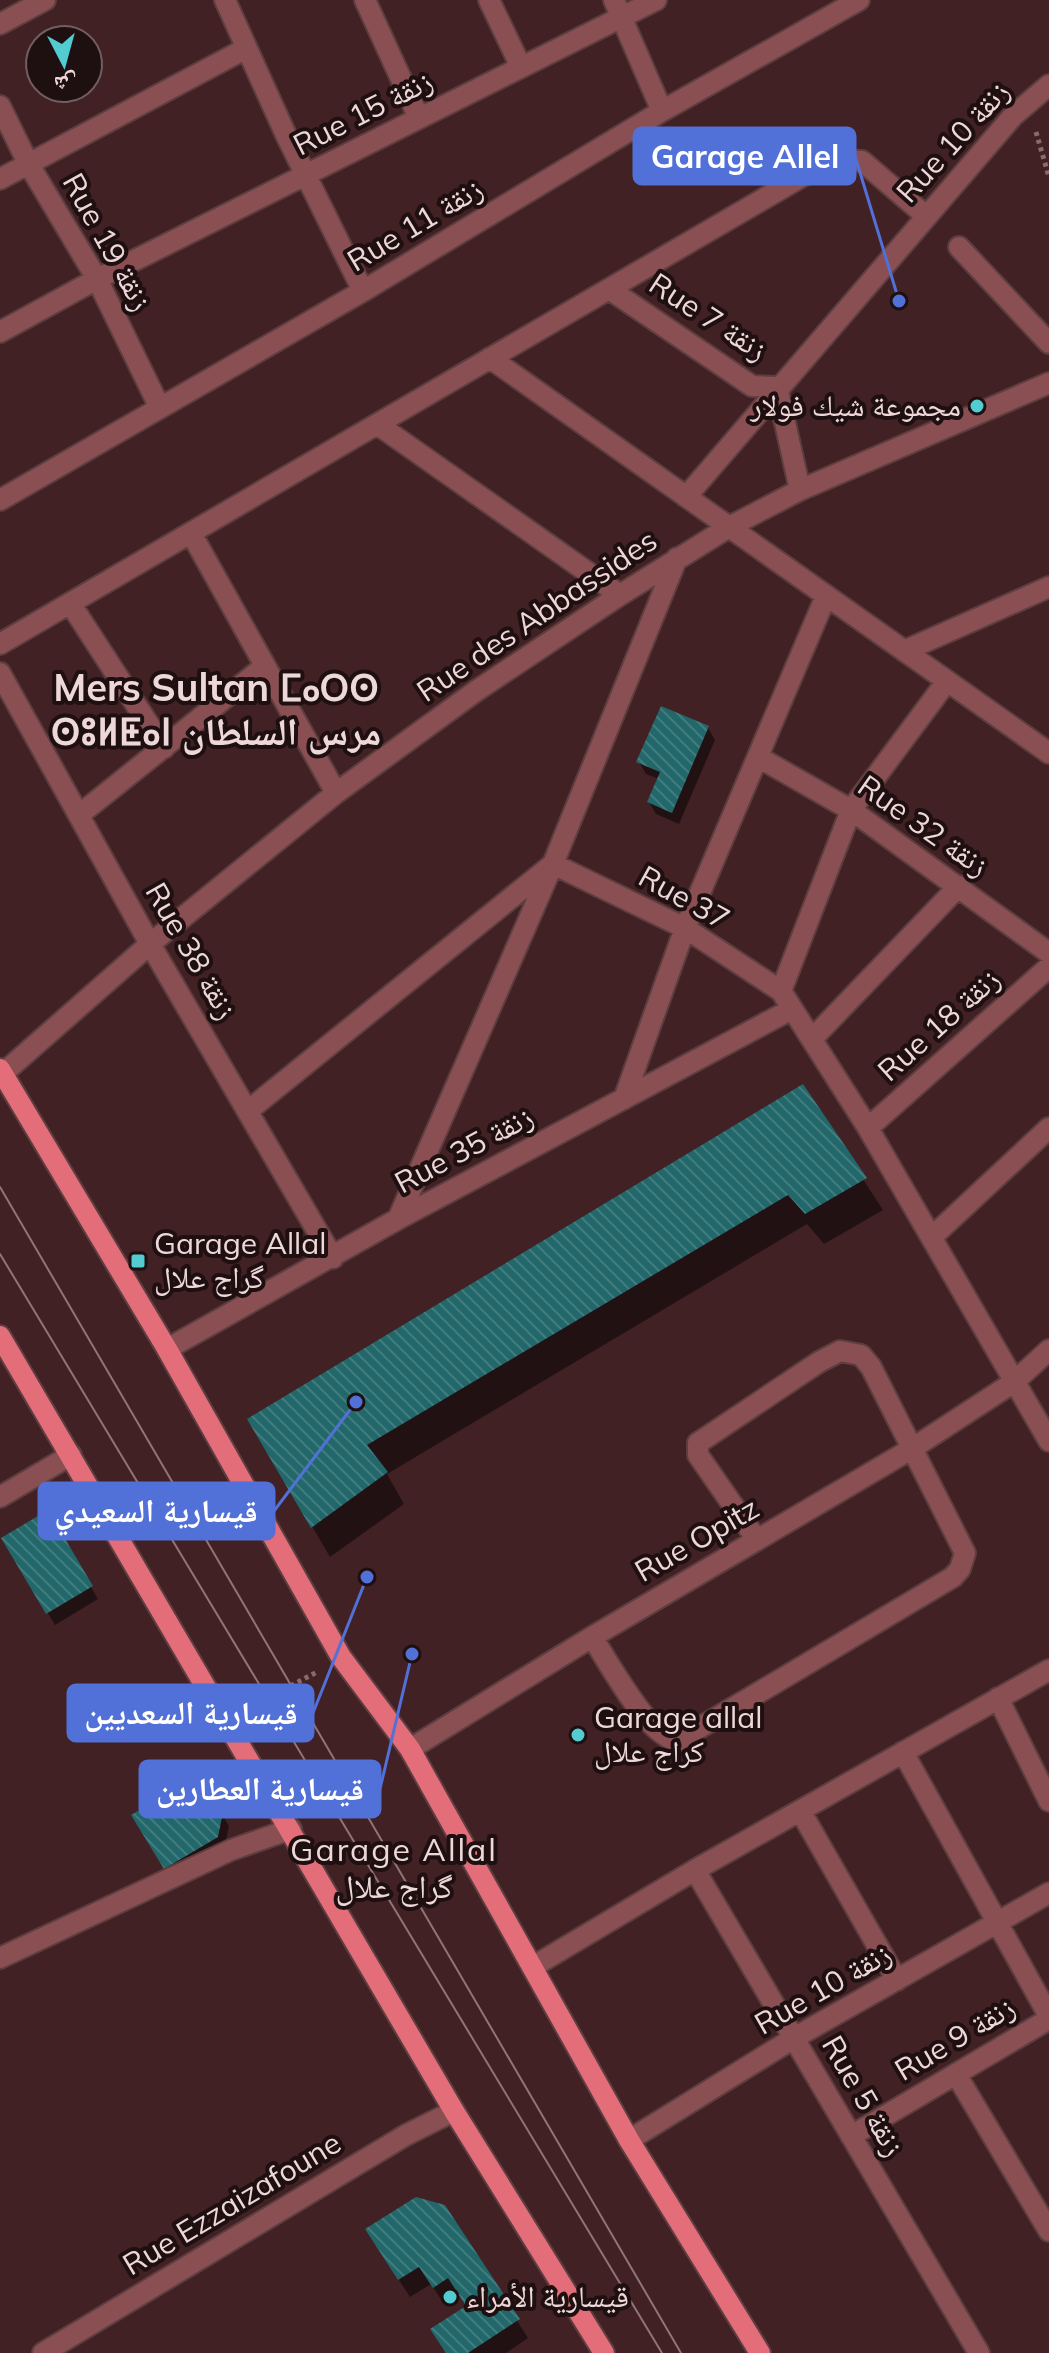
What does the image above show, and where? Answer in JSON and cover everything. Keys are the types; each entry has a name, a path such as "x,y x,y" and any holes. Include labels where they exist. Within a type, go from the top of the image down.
{"main road":[{"path":"1,1073 167,1349 341,1657 410,1749 629,2140 760,2353"},
{"path":"0,1336 454,2111 604,2353"}],"street":[{"path":"0,24 45,0"},
{"path":"225,0 245,49 363,291"},
{"path":"365,0 419,118"},
{"path":"489,0 521,67"},
{"name":"Rue 15 زنقة","path":"0,332 97,279 521,67 618,8 656,0"},
{"name":"Rue 11 زنقة","path":"0,500 363,291 662,111 859,0"},
{"path":"618,8 662,111"},
{"path":"0,179 245,49"},
{"name":"Rue 10 زنقة","path":"686,497 926,216 1028,101 1049,85"},
{"name":"Rue 19 زنقة","path":"0,106 28,163 97,279 160,408"},
{"path":"0,644 805,173 839,160 862,161 926,216"},
{"path":"959,247 1049,343"},
{"name":"Rue 7 زنقة","path":"609,289 752,386 777,387"},
{"path":"490,358 1049,753"},
{"name":"Rue des Abbassides","path":"1,1073 150,944 336,793 476,691 620,595 729,527 800,490 1049,383"},
{"path":"777,387 800,490"},
{"path":"377,424 620,595"},
{"path":"191,533 336,793"},
{"path":"398,1219 553,864 677,558"},
{"path":"904,651 1049,587"},
{"path":"624,1099 685,928 826,596"},
{"path":"70,603 164,748"},
{"path":"79,815 265,666"},
{"name":"Rue 38 زنقة","path":"0,673 150,944 333,1258"},
{"path":"947,681 851,810 786,1000 868,1128 1049,1441"},
{"name":"Rue 32 زنقة","path":"758,757 851,810 1049,953"},
{"path":"249,1110 553,864"},
{"name":"Rue 37","path":"553,864 685,928 786,1000"},
{"path":"812,1039 959,886"},
{"name":"Rue 18 زنقة","path":"868,1128 1049,967"},
{"name":"Rue 35 زنقة","path":"167,1349 398,1219 624,1099 786,1000"},
{"path":"932,1237 1049,1128"},
{"name":"Rue Opitz","path":"410,1749 592,1637 913,1448 1014,1382 1049,1350"},
{"path":"592,1637 646,1719 664,1737 679,1740 953,1577 960,1569 965,1553 871,1367 861,1355 850,1351 829,1356 704,1435 698,1443 698,1455 757,1540"},
{"path":"0,1497 71,1455"},
{"path":"534,1966 695,1870 1049,1670"},
{"path":"998,1698 1049,1801"},
{"path":"903,1752 1049,2018"},
{"path":"801,1812 897,1980"},
{"path":"0,1958 231,1850 291,1829"},
{"name":"Rue 5 زنقة","path":"695,1870 979,2353"},
{"name":"Rue 10 زنقة","path":"629,2140 794,2038 1049,1893"},
{"name":"Rue 9 زنقة","path":"851,2136 1049,2018"},
{"path":"956,2074 1049,2231"},
{"name":"Rue Ezzaizafoune","path":"43,2353 406,2135 454,2111"}],"path":[{"path":"1028,101 1049,177"},
{"path":"226,1718 294,1686 341,1657"}],"building":[{"path":"661,706 709,726 672,813 647,802 660,772 636,762"},
{"path":"803,1084 867,1178 805,1214 788,1195 367,1445 388,1472 311,1528 247,1419"},
{"path":"48,1510 93,1586 46,1614 1,1538"},
{"path":"200,1774 223,1812 218,1837 164,1869 131,1815"},
{"path":"416,2197 445,2205 520,2319 468,2353 446,2353 430,2329 466,2306 448,2278 433,2288 419,2267 398,2280 365,2229"}],"tram line":[{"path":"0,1187 681,2353"},
{"path":"0,1254 662,2353"}],"place":[{"name":"Garage Allel","path":"899,301"},
{"name":"مجموعة شيك فولار","path":"977,406"},
{"name":"Garage Allal گراج علال","path":"138,1261"},
{"name":"قيسارية السعيدي","path":"356,1402"},
{"name":"قيسارية السعديين","path":"367,1577"},
{"name":"قيسارية العطارين","path":"412,1654"},
{"name":"Garage allal كراج علال","path":"578,1735"},
{"name":"قيسارية الأمراء","path":"450,2297"}],"district":[{"name":"Mers Sultan ⵎⴰⵔⵙ ⵙⵓⵍⵟⴰⵏ مرس السلطان","path":"216,710"},
{"name":"Garage Allal گراج علال","path":"394,1868"}]}
